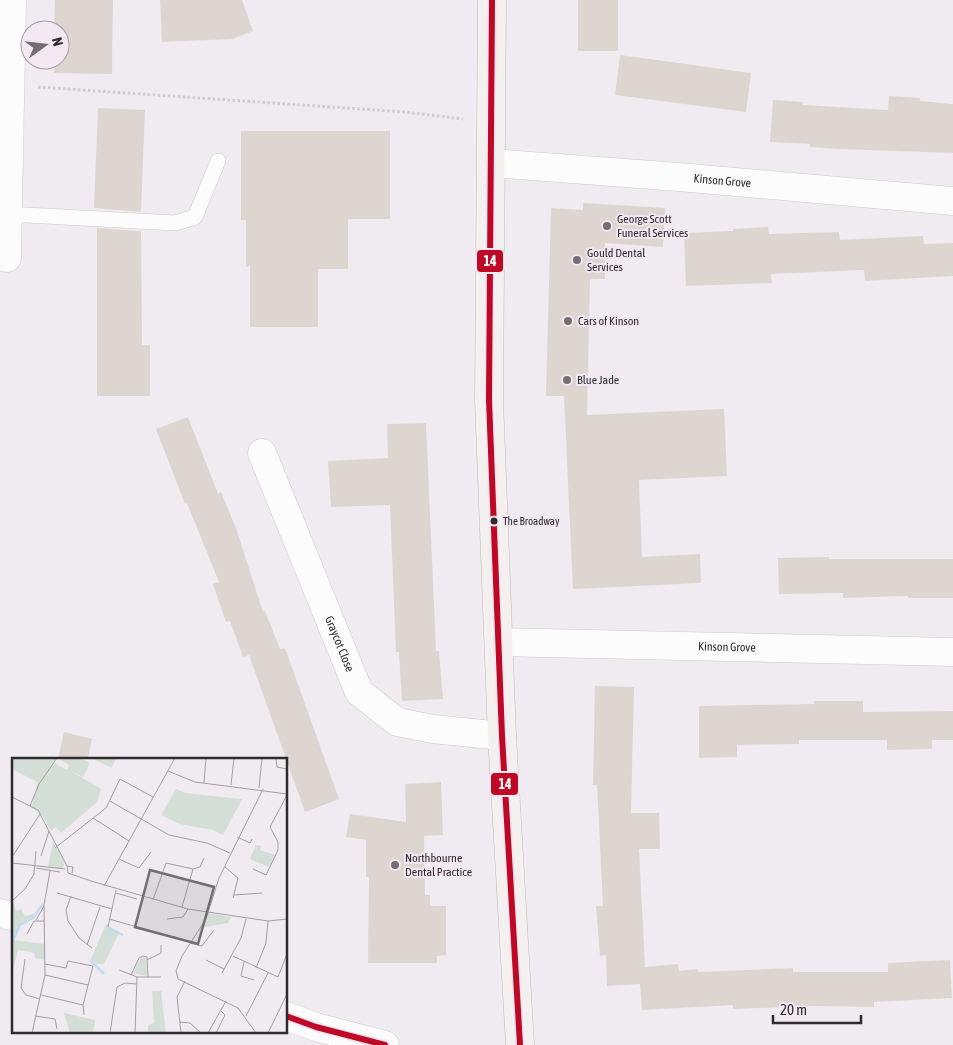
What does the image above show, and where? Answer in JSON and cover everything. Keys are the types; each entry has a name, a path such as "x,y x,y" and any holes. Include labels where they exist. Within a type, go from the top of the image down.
{"main road":[{"path":"492,0 489,400 502,736 520,1045"}],"street":[{"path":"7,258 12,0"},
{"name":"Kinson Grove","path":"492,163 953,201"},
{"name":"Graycot Close","path":"262,453 359,692 397,722 434,729 502,736"},
{"name":"Kinson Grove","path":"499,642 953,652"},
{"path":"0,913 12,917"},
{"path":"288,1017 316,1027 385,1045"}],"lane":[{"path":"8,214 175,223 196,216 218,161"}],"path":[{"path":"9,90 31,86 97,90 491,120"}],"building":[{"path":"55,0 113,0 112,74 54,73 54,70 70,70 70,20 54,20"},
{"path":"160,0 242,0 253,31 232,39 162,42"},
{"path":"578,0 618,0 618,51 578,51"},
{"path":"620,55 751,73 746,112 615,95"},
{"path":"889,96 920,98 920,101 953,104 953,153 839,149 810,147 810,144 770,142 773,100 803,102 802,105 888,110"},
{"path":"98,108 145,110 141,212 94,208"},
{"path":"241,131 390,131 390,219 348,219 348,269 318,269 318,327 250,327 250,266 246,267 246,220 241,220"},
{"path":"583,203 665,208 663,247 605,243 605,279 590,279 587,415 724,409 727,476 639,480 642,557 700,554 701,583 573,589 564,396 546,396 551,208 583,210"},
{"path":"768,227 769,234 839,232 840,240 923,236 924,244 953,243 953,276 865,281 864,270 771,274 772,283 686,286 684,233"},
{"path":"97,228 141,231 142,345 150,345 150,396 97,396"},
{"path":"188,417 218,494 221,492 236,528 263,612 265,611 280,649 285,648 339,799 305,812 288,764 288,758 286,758 249,655 243,657 230,621 226,622 213,584 219,582 187,503 185,504 156,429"},
{"path":"426,423 436,651 439,651 443,699 402,701 399,652 396,652 390,505 331,507 328,461 388,458 387,424"},
{"path":"829,557 829,559 953,559 953,598 908,598 908,596 843,598 843,593 779,594 778,558"},
{"path":"595,686 634,687 631,813 659,813 660,849 639,849 645,967 678,964 679,971 698,969 698,972 793,968 793,972 888,972 888,963 950,960 952,998 874,1002 874,1007 811,1006 733,1009 733,1005 642,1010 640,984 607,986 606,955 600,956 596,906 603,906 597,785 593,785"},
{"path":"814,701 863,701 863,712 953,711 953,740 932,740 932,749 887,750 887,740 799,740 799,744 737,745 737,757 699,758 699,706 814,704"},
{"path":"64,732 92,739 88,758 58,758"},
{"path":"441,782 443,835 424,836 425,895 430,895 430,906 446,906 446,955 437,956 437,963 368,963 369,877 366,877 366,840 346,837 350,814 406,822 405,784"}],"transit line":[{"name":"14","path":"492,0 489,400 502,736 520,1045"},
{"name":"14","path":"288,1017 316,1027 385,1045"}],"place":[{"name":"George Scott Funeral Services","path":"607,226"},
{"name":"Gould Dental Services","path":"577,260"},
{"name":"Cars of Kinson","path":"568,321"},
{"name":"Blue Jade","path":"567,380"},
{"name":"The Broadway","path":"494,521"},
{"name":"Northbourne Dental Practice","path":"395,865"}]}
